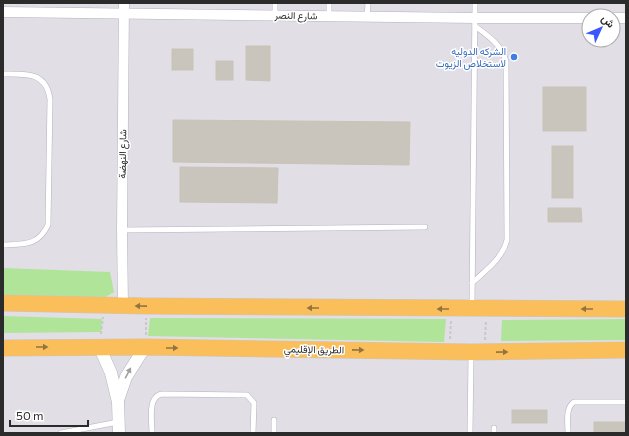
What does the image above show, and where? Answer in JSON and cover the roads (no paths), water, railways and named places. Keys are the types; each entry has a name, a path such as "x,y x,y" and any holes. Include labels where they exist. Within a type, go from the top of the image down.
{"highway":[{"path":"3,304 451,309 626,309"},
{"name":"الطريق الإقليمي","path":"3,348 145,347 478,352 626,350"}],"street":[{"name":"شارع النصر","path":"3,12 124,8 475,22 581,18"},
{"name":"شارع النهضة","path":"122,306 124,8"},
{"path":"118,402 126,377 145,347"},
{"path":"100,348 111,373 118,402 119,428"}],"lane":[{"path":"275,3 275,15"},
{"path":"329,3 329,16"},
{"path":"367,17 368,3"},
{"path":"475,3 472,283 479,309"},
{"path":"472,283 498,259 502,254 507,240 506,61 499,45 475,22"},
{"path":"3,74 29,74 39,78 48,90 50,99 48,224 41,235 31,242 26,244 3,245"},
{"path":"122,230 425,227"},
{"path":"470,433 478,352"},
{"path":"152,433 152,401 157,395 163,394 247,395 254,403 253,433"},
{"path":"568,433 568,411 569,407 574,402 626,402"},
{"path":"274,420 274,433"},
{"path":"62,433 119,428"}],"place":[{"name":"الشركه الدوليه لاستخلاص الزيوت","path":"514,57"}]}
